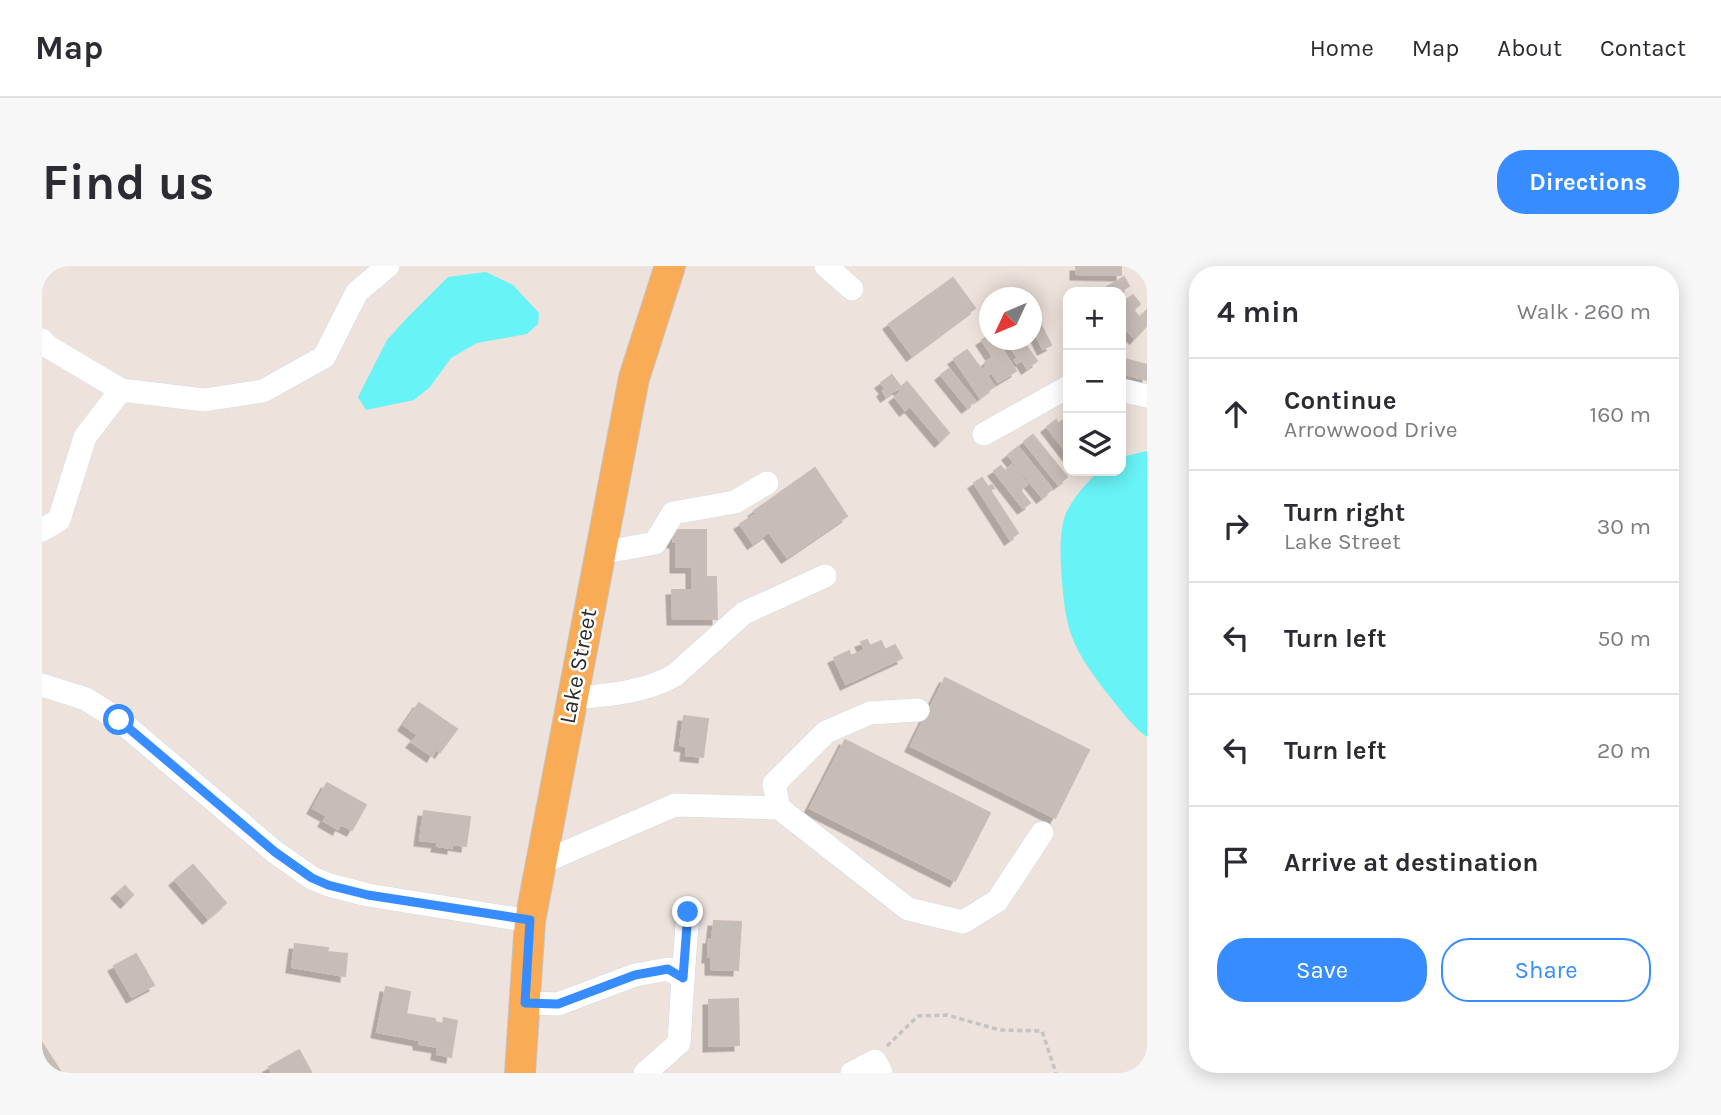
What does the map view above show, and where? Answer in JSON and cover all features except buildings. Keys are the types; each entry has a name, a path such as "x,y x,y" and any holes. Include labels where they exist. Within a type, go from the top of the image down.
{"main road":[{"name":"Lake Street","path":"520,1073 530,920 637,362 670,266"}],"street":[{"path":"42,340 47,346 121,390 204,400 263,391 324,357 357,292 388,266"},
{"path":"825,266 852,289"},
{"path":"42,530 59,520 85,437 121,390"},
{"path":"984,434 1063,390"},
{"path":"1126,391 1147,396"},
{"path":"600,553 655,543 673,513 735,502 767,483"},
{"path":"572,698 617,694 662,683 675,675 744,613 825,576"},
{"path":"42,685 86,699 119,720 275,852 312,878 337,888 368,895 530,920"},
{"path":"779,808 774,784 826,732 870,713 918,710"},
{"path":"541,863 674,804 779,808 908,909 963,922 997,901 1042,833"},
{"path":"645,1073 679,1044 688,912"},
{"path":"525,1003 558,1004 635,975 668,969 683,978"},
{"path":"852,1073 878,1067"}],"path":[{"path":"878,1067 892,1039 918,1016 947,1015 999,1030 1042,1031 1056,1073"}],"water":[{"path":"486,272 513,285 539,313 538,324 527,334 477,343 451,358 430,387 414,400 366,410 358,397 387,340 448,277"},
{"path":"1147,451 1147,737 1119,708 1078,651 1068,623 1063,588 1061,553 1066,513 1094,476 1126,476 1126,456"}],"route":[{"path":"119,720 275,852 312,878 345,891 530,920 525,1003 558,1004 635,975 668,969 683,978 688,912"}]}
